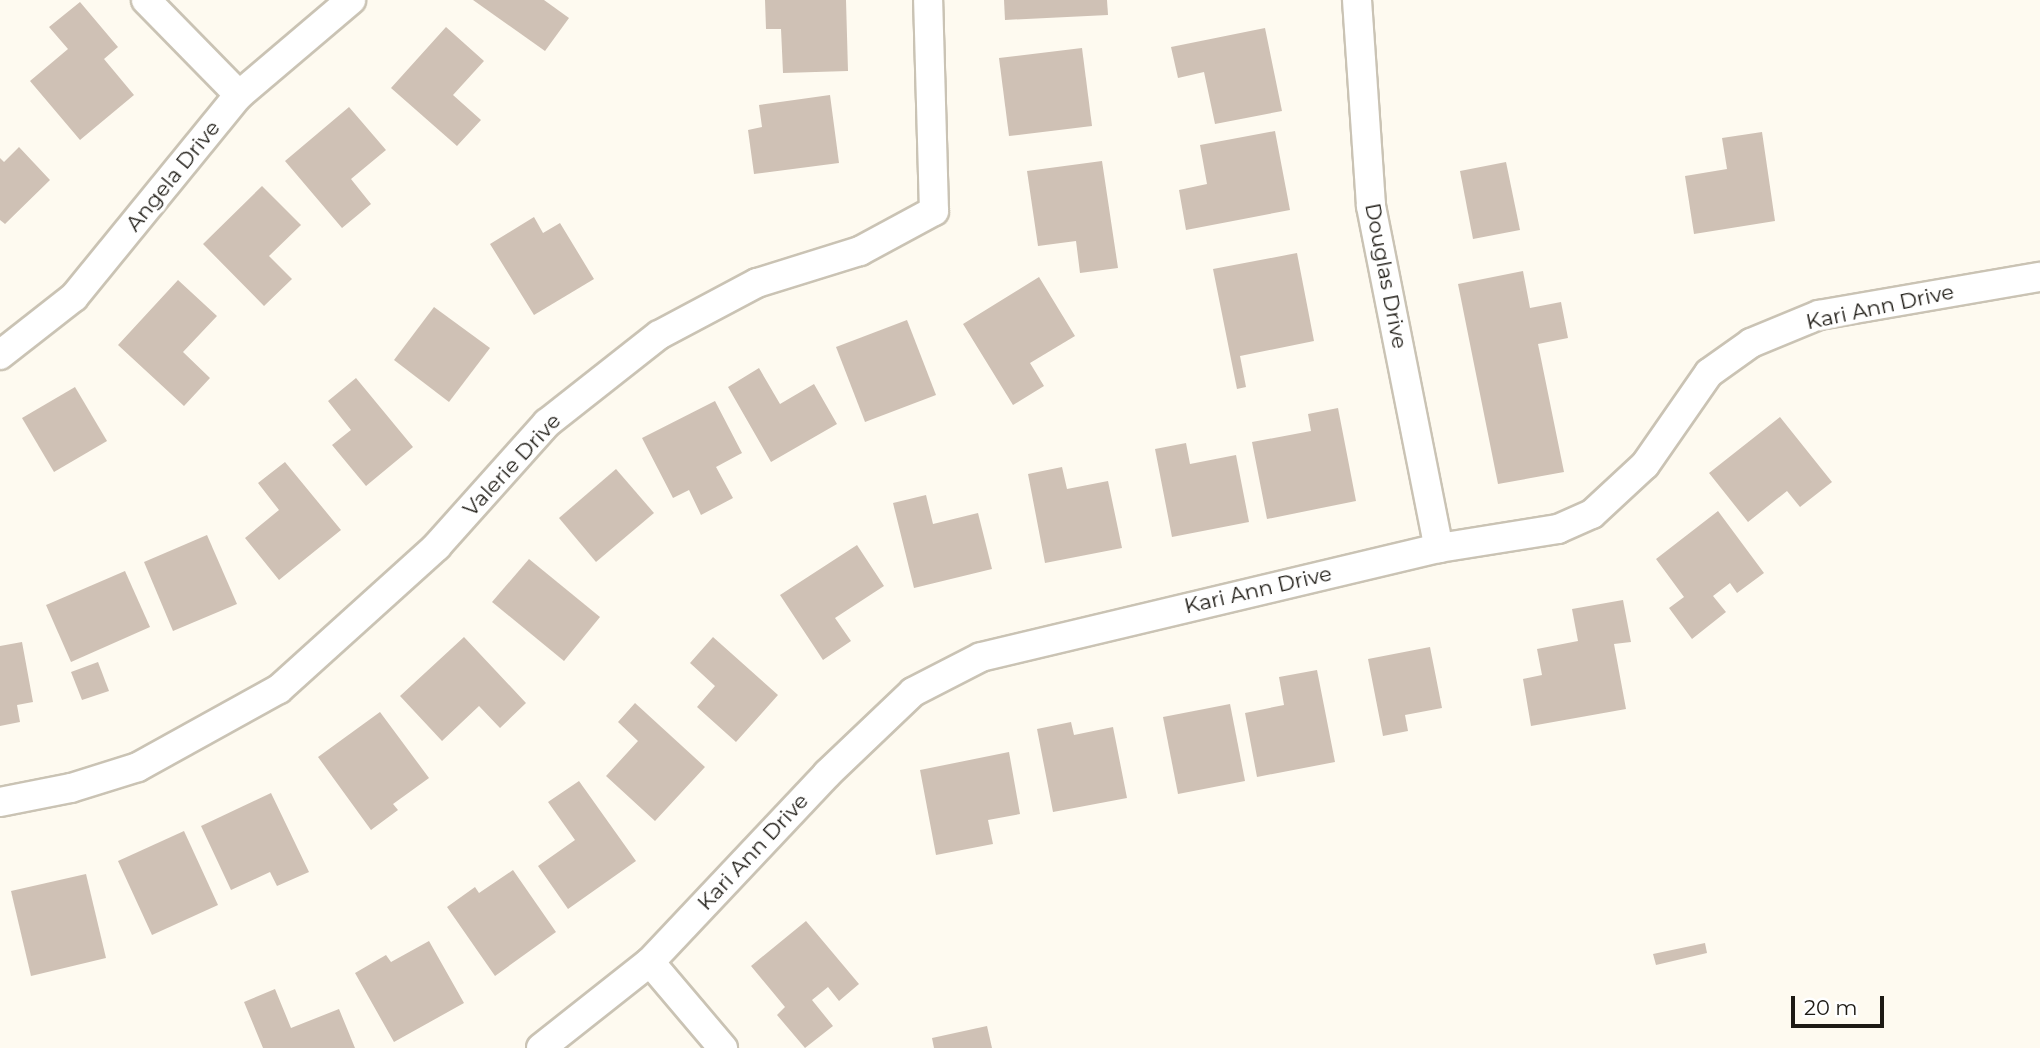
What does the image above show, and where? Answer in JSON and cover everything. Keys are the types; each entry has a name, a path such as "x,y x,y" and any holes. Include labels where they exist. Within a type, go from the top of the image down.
{"street":[{"path":"146,0 239,95"},
{"name":"Angela Drive","path":"0,355 74,297 239,95 351,0"},
{"name":"Valerie Drive","path":"0,802 71,788 138,767 279,689 438,546 547,423 659,335 757,283 859,251 934,211 928,0"},
{"name":"Douglas Drive","path":"1357,0 1371,206 1439,548"},
{"name":"Kari Ann Drive","path":"541,1048 650,962 827,774 913,692 981,657 1439,548 1559,529 1592,514 1645,465 1709,373 1751,343 1819,315 2040,277"},
{"path":"650,962 723,1048"}],"building":[{"path":"473,0 544,0 569,18 545,51"},
{"path":"765,0 846,0 848,71 783,73 781,29 766,29"},
{"path":"1004,0 1107,0 1108,15 1005,20"},
{"path":"80,2 118,47 104,59 134,95 80,140 30,81 68,49 49,27"},
{"path":"446,27 484,61 453,95 481,120 457,146 391,88"},
{"path":"1265,28 1282,111 1215,124 1204,72 1178,78 1171,47"},
{"path":"1082,48 1092,126 1009,136 999,58"},
{"path":"830,95 839,163 754,174 748,130 762,127 759,105"},
{"path":"349,107 386,150 351,179 371,204 342,228 285,161"},
{"path":"1275,131 1290,210 1186,230 1179,190 1207,184 1200,145"},
{"path":"1762,132 1775,221 1694,234 1685,176 1727,169 1722,138"},
{"path":"19,147 50,180 5,224 0,220 0,158 4,162"},
{"path":"1102,161 1118,268 1080,273 1076,241 1038,246 1027,171"},
{"path":"1506,162 1520,230 1473,239 1460,171"},
{"path":"262,186 301,225 269,256 292,279 264,306 203,244"},
{"path":"534,217 543,233 560,223 594,279 534,315 490,244"},
{"path":"1297,253 1314,341 1240,356 1246,387 1237,389 1213,269"},
{"path":"1523,271 1530,308 1561,302 1568,338 1538,344 1564,472 1498,484 1458,284"},
{"path":"1039,277 1075,336 1030,363 1044,386 1013,405 963,324"},
{"path":"178,280 217,316 183,352 210,378 184,406 118,345"},
{"path":"434,307 490,348 449,402 394,360"},
{"path":"907,320 936,395 865,422 836,347"},
{"path":"759,368 780,404 814,384 837,424 771,462 728,387"},
{"path":"356,378 413,447 366,486 332,445 351,430 328,401"},
{"path":"75,387 107,441 54,472 22,418"},
{"path":"715,401 742,453 716,467 733,498 701,515 689,490 673,498 642,438"},
{"path":"1338,408 1356,501 1267,519 1252,442 1311,431 1308,414"},
{"path":"1780,417 1832,482 1800,507 1787,491 1748,522 1709,473"},
{"path":"1186,443 1190,464 1236,455 1249,522 1172,537 1155,449"},
{"path":"285,462 341,530 279,580 245,538 279,510 258,483"},
{"path":"1062,467 1067,489 1108,481 1122,548 1045,563 1028,474"},
{"path":"616,469 654,513 596,562 559,518"},
{"path":"926,495 933,524 978,513 992,569 914,588 893,503"},
{"path":"1718,511 1764,573 1737,593 1730,583 1713,596 1726,612 1692,639 1669,608 1684,597 1656,559"},
{"path":"207,535 237,604 173,631 144,562"},
{"path":"857,545 884,586 835,618 851,641 823,660 780,595"},
{"path":"529,559 600,617 564,661 492,602"},
{"path":"125,571 150,627 71,662 46,605"},
{"path":"1623,600 1631,642 1614,644 1626,709 1531,726 1523,679 1542,675 1537,649 1578,641 1572,609"},
{"path":"464,637 526,703 500,728 479,706 442,741 400,696"},
{"path":"713,637 778,695 736,742 697,707 715,686 690,663"},
{"path":"22,642 33,702 17,705 20,722 0,726 0,646"},
{"path":"1430,647 1442,708 1405,715 1408,731 1383,736 1368,659"},
{"path":"98,662 109,691 82,700 71,672"},
{"path":"1317,670 1335,762 1257,777 1245,713 1284,705 1279,677"},
{"path":"635,703 705,767 655,821 606,776 638,741 618,722"},
{"path":"1230,704 1245,781 1178,794 1163,717"},
{"path":"380,712 429,778 393,804 398,810 371,830 318,757"},
{"path":"1071,722 1074,735 1113,727 1127,798 1053,812 1037,729"},
{"path":"1009,752 1020,814 988,820 993,844 936,855 920,770"},
{"path":"579,781 636,861 568,909 538,866 575,840 548,802"},
{"path":"271,793 309,872 277,886 270,872 231,890 201,826"},
{"path":"184,831 218,905 152,935 118,861"},
{"path":"513,870 556,932 495,976 447,907 475,887 479,893"},
{"path":"86,874 106,958 31,976 11,891"},
{"path":"806,921 859,984 839,1001 828,987 812,1000 833,1026 805,1048 777,1015 785,1007 751,966"},
{"path":"429,941 464,1003 394,1042 355,973 386,955 391,962"},
{"path":"1705,943 1707,953 1656,965 1653,954"},
{"path":"275,989 291,1028 339,1009 355,1048 263,1048 244,1002"},
{"path":"987,1026 992,1048 934,1048 932,1038"}]}
